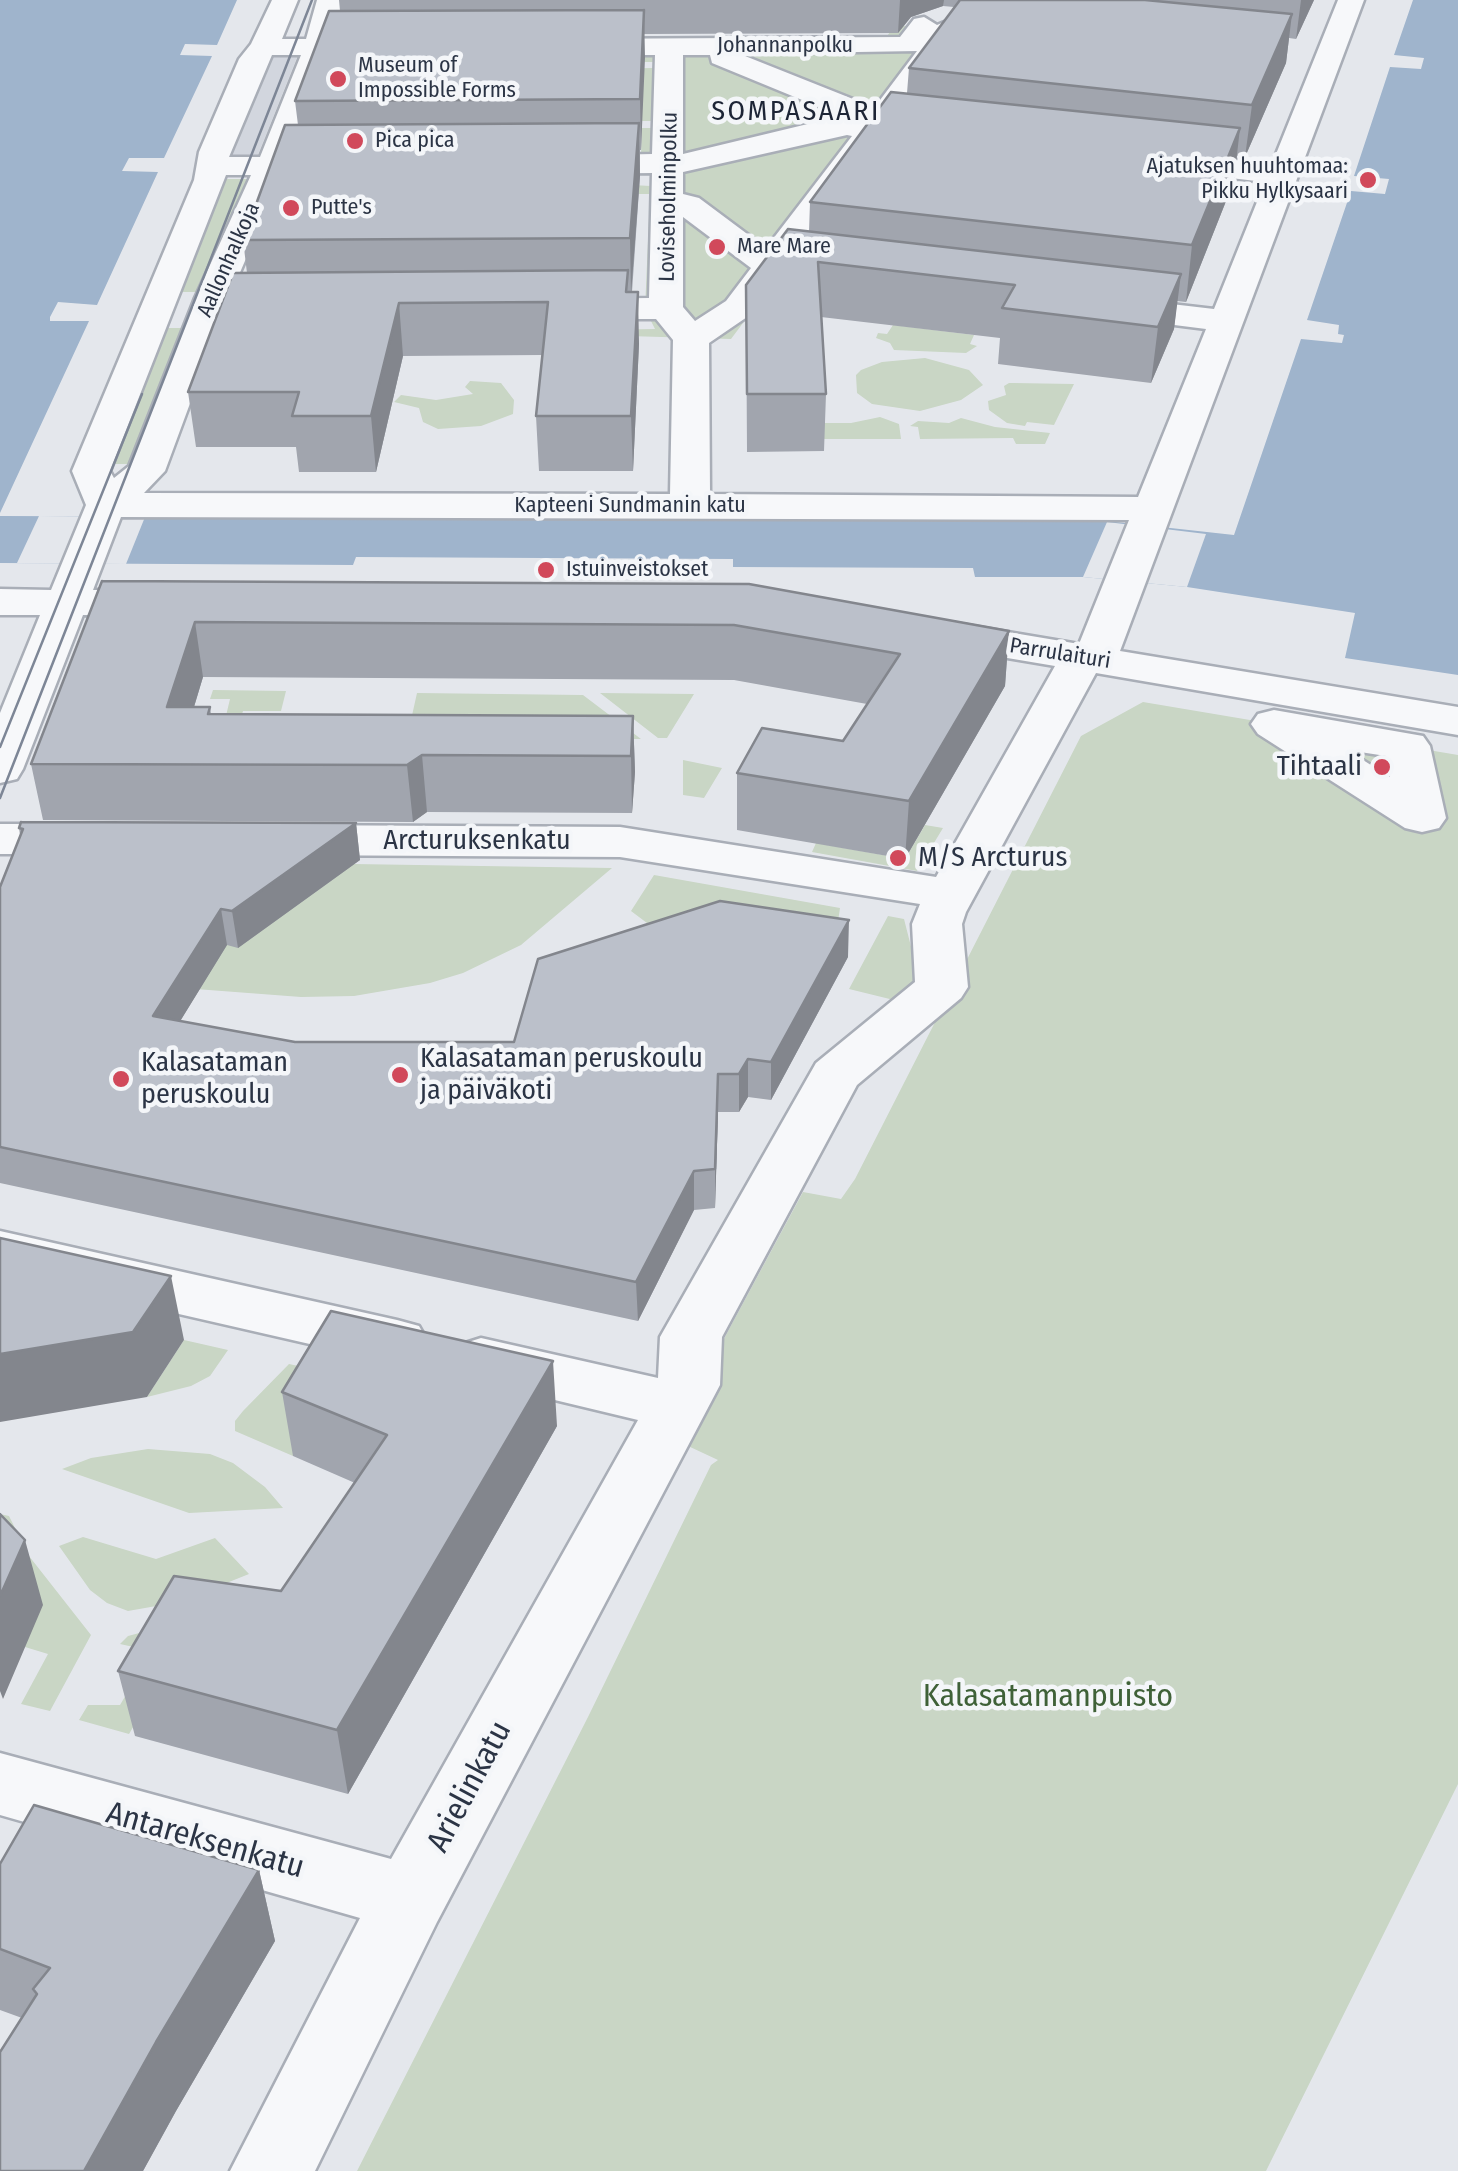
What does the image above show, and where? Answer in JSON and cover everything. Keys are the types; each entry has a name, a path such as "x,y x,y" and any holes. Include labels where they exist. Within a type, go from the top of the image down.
{"street":[{"name":"Aallonhalkoja","path":"103,511 92,471 210,180 210,166 252,59 264,47 285,0"},
{"name":"Aallonhalkoja","path":"0,769 103,511 146,470 206,311 271,166 318,47 330,0"},
{"path":"950,894 1089,659 1127,582 1229,322 1282,174 1314,53 1351,0"},
{"path":"690,506 691,342 738,308 782,268 880,130 952,18"},
{"name":"Johannanpolku","path":"668,46 908,46 952,18"},
{"path":"537,47 668,46 848,106 880,130"},
{"name":"Loviseholminpolku","path":"668,46 669,201 651,308 691,342"},
{"path":"264,47 377,47"},
{"path":"534,165 669,164 880,130 966,139"},
{"path":"1123,156 1282,174"},
{"path":"210,166 368,166"},
{"path":"669,201 688,204 782,268 873,278"},
{"path":"1068,302 1229,322"},
{"path":"536,309 651,308"},
{"path":"155,312 244,311"},
{"name":"Kapteeni Sundmanin katu","path":"103,511 1112,506 1150,519"},
{"path":"0,602 74,583 213,602"},
{"name":"Parrulaituri","path":"890,626 1458,721"},
{"path":"1458,755 1434,750 1447,836 1458,842"},
{"path":"0,838 134,839"},
{"name":"Arcturuksenkatu","path":"239,840 620,842 950,894"},
{"name":"Arielinkatu","path":"272,2171 410,1898 689,1385 691,1338 835,1075 942,988 937,924 950,894"},
{"path":"0,1252 678,1406"},
{"name":"Antareksenkatu","path":"0,1784 410,1898"}],"shaded area":[{"path":"270,55 298,55 257,157 230,157"}],"green space":[{"path":"895,25 962,31 731,339 593,335 593,330 655,329 645,309 650,194 630,194 612,184 651,186 653,153 641,153 642,128 652,128 653,121 642,121 599,69 653,68 654,62 591,62 600,56 654,56 654,47 885,39"},
{"path":"225,179 249,179 205,292 173,292"},
{"path":"893,325 974,335 970,344 977,346 966,353 894,350 890,343 876,338 878,333 887,334"},
{"path":"164,328 191,328 135,464 102,464"},
{"path":"925,358 969,370 983,385 961,400 920,411 872,404 857,393 856,375 861,370 882,362"},
{"path":"470,381 501,383 514,400 513,414 481,426 438,429 423,422 419,408 394,402 401,395 436,400 473,394 465,387"},
{"path":"1074,384 1054,425 1027,422 1025,426 1007,423 989,410 988,401 1006,395 1004,386"},
{"path":"880,417 899,424 901,439 823,439 822,423"},
{"path":"961,418 995,427 1050,433 1045,444 1016,444 1013,438 920,439 918,427 910,426 918,421 949,423"},
{"path":"213,690 286,691 281,711 243,711 230,753 225,720 230,699 210,699"},
{"path":"417,693 583,695 641,739 407,738"},
{"path":"600,693 694,694 667,738 658,738"},
{"name":"Kalasatamanpuisto","path":"1143,702 1458,755 1458,1784 1266,2171 357,2171 588,1717 711,1465 718,1460 673,1439 727,1333 803,1192 841,1199 855,1179 1081,736"},
{"path":"683,760 722,768 704,798 683,795"},
{"path":"925,825 943,828 917,871 812,852 816,843 905,859"},
{"path":"353,864 612,868 521,945 463,973 430,983 354,996 301,997 156,986"},
{"path":"654,875 840,908 833,955 720,918 647,923 631,911"},
{"path":"888,916 904,919 923,994 902,1002 849,989"},
{"path":"184,1340 228,1350 210,1376 191,1386 147,1397"},
{"path":"289,1364 340,1375 293,1456 235,1431 235,1421 243,1411"},
{"path":"148,1449 210,1454 233,1463 265,1487 283,1508 189,1513 62,1469 91,1458"},
{"path":"0,1514 9,1516 29,1556 91,1635 50,1711 21,1704 48,1654 25,1647 0,1560"},
{"path":"83,1537 156,1559 215,1538 249,1574 179,1602 128,1611 107,1603 90,1590 59,1546"},
{"path":"222,1611 185,1640 129,1734 79,1720 88,1705 120,1705 152,1651 120,1644 128,1636"}],"water":[{"path":"0,0 237,0 217,45 185,44 180,55 212,56 164,158 129,158 122,171 158,172 97,305 58,302 50,317 50,321 89,321 0,513"},
{"path":"1413,0 1458,0 1458,675 1345,658 1355,613 1187,587 1083,577 975,577 973,568 733,567 733,559 356,557 353,565 0,563 0,516 1098,520 1234,535 1301,339 1342,343 1344,335 1338,334 1339,325 1307,320 1351,191 1385,194 1389,179 1354,176 1390,67 1421,69 1424,58 1394,55"}],"pier":[{"path":"39,516 145,517 126,564 17,563"},
{"path":"1107,522 1206,534 1187,587 1083,577"}],"building":[{"path":"960,0 1145,0 1292,14 1252,105 909,68"},
{"path":"644,10 640,99 295,101 329,11"},
{"path":"891,92 1240,128 1192,245 810,202"},
{"path":"639,123 630,238 243,240 285,125"},
{"path":"788,229 1181,274 1158,327 1002,308 1015,285 818,262 826,394 747,394 746,285"},
{"path":"628,270 626,292 638,292 631,416 536,416 548,302 399,303 371,416 292,416 299,392 188,392 233,273"},
{"path":"102,581 749,584 1009,631 909,801 737,773 762,728 843,741 900,654 734,625 195,622 167,707 210,707 208,714 633,716 631,756 422,755 407,765 31,764"},
{"name":"Kalasataman peruskoulu ja päiväkoti","path":"21,822 356,823 232,911 221,909 153,1016 295,1042 514,1042 538,959 720,901 849,920 771,1062 748,1059 739,1074 718,1074 715,1169 694,1171 636,1282 0,1147 0,887 23,829 19,828"},
{"path":"0,1238 171,1276 133,1332 0,1354"},
{"path":"331,1311 553,1361 337,1730 118,1671 174,1576 281,1591 387,1435 282,1392"},
{"path":"0,1514 25,1540 0,1596"},
{"path":"34,1805 259,1870 84,2171 0,2171 0,2052 37,1994 33,1989 50,1968 0,1949 0,1864"}],"tram line":[{"path":"0,798 312,0"},
{"path":"0,747 142,394"}],"place":[{"name":"Museum of Impossible Forms","path":"338,79"},
{"name":"Pica pica","path":"355,141"},
{"name":"Ajatuksen huuhtomaa: Pikku Hylkysaari","path":"1368,180"},
{"name":"Putte's","path":"291,208"},
{"name":"Mare Mare","path":"717,247"},
{"name":"Istuinveistokset","path":"546,570"},
{"name":"Tihtaali","path":"1382,767"},
{"name":"M/S Arcturus","path":"898,858"},
{"name":"Kalasataman peruskoulu ja päiväkoti","path":"400,1075"},
{"name":"Kalasataman peruskoulu","path":"121,1079"}],"district":[{"name":"SOMPASAARI","path":"796,112"}]}
